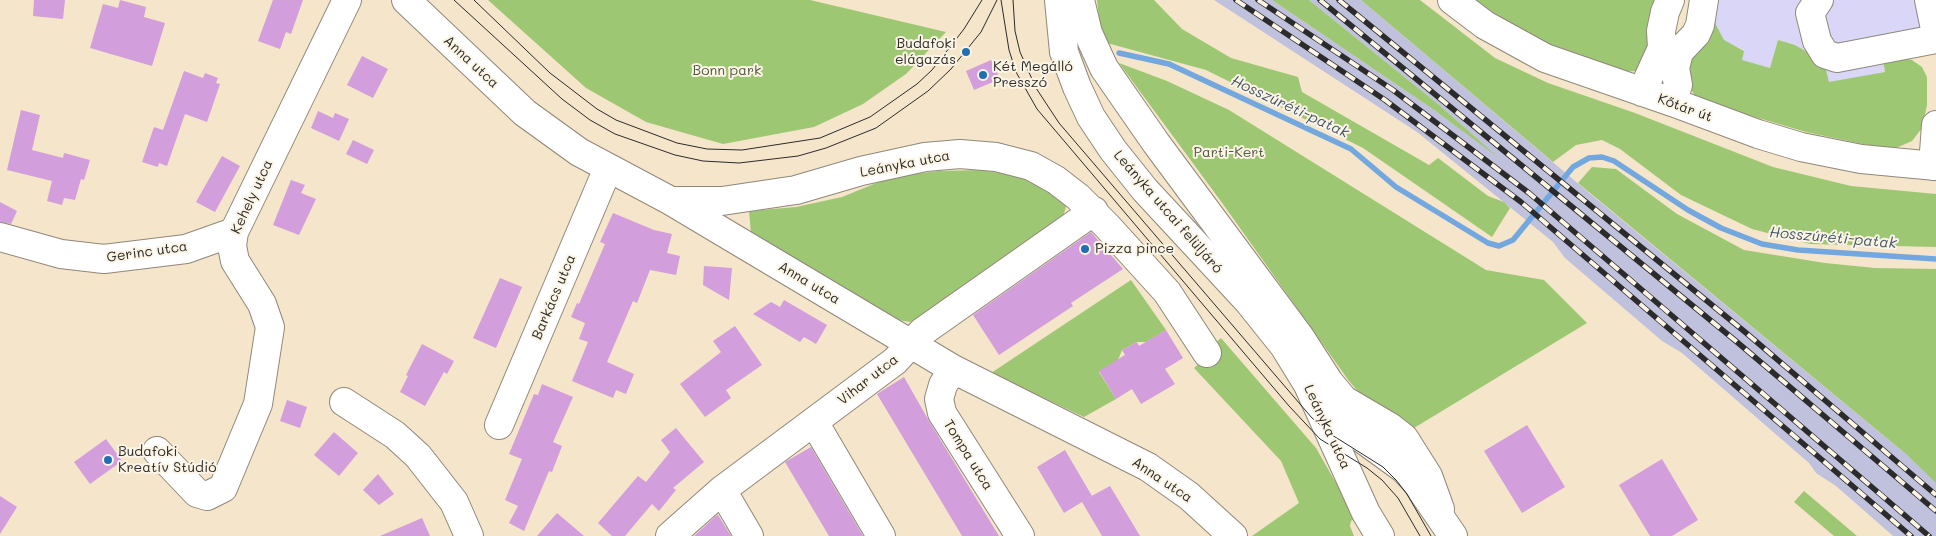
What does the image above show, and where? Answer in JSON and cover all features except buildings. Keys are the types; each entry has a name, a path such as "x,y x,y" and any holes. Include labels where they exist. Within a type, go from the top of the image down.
{"street":[{"name":"Kehely utca","path":"157,451 197,493 208,496 223,488 258,404 270,327 262,304 235,261 232,246 234,232 347,0"},
{"name":"Anna utca","path":"406,0 525,113 579,152 671,200 952,369 1148,467 1189,496 1233,536"},
{"name":"Leányka utcai felüljáró","path":"1059,0 1064,52 1091,117 1113,150 1145,190 1248,302 1284,346 1304,379"},
{"path":"1080,0 1094,49 1104,68 1128,103 1300,337 1329,382 1344,400 1390,427 1404,438 1428,476 1449,530"},
{"name":"Kőtár út","path":"1452,0 1484,25 1545,58 1758,134 1801,147 1861,159 1934,166"},
{"path":"1642,92 1662,48 1661,31 1670,0"},
{"path":"1672,102 1678,85 1675,68 1679,52 1696,34 1700,26 1704,0"},
{"path":"1818,0 1810,13 1817,41 1825,54 1837,58 1936,39"},
{"path":"1930,0 1936,34"},
{"path":"1934,166 1936,125"},
{"name":"Leányka utca","path":"671,200 722,201 796,190 871,169 925,158 960,154 996,157 1031,166 1056,180 1094,212 1167,292 1207,353"},
{"name":"Barkács utca","path":"500,425 608,168"},
{"name":"Vihar utca","path":"670,536 722,490 895,361 922,332 1094,212"},
{"name":"Gerinc utca","path":"0,237 61,254 104,259 186,249 234,232"},
{"name":"Tompa utca","path":"952,369 943,385 939,399 942,413 1020,536"},
{"name":"Leányka utca","path":"1304,379 1342,424 1404,469 1416,482 1449,530"},
{"name":"Leányka utca","path":"1304,379 1366,513 1380,536"},
{"path":"344,402 395,435 418,456 454,502 469,536"},
{"path":"814,422 882,536"},
{"path":"722,490 749,536"}],"shaded area":[{"path":"1214,0 1272,0 1434,110 1493,153 1438,104 1309,0 1361,0 1594,197 1906,454 1936,482 1936,536 1893,536 1836,486 1816,473 1809,463 1682,353 1662,341 1565,258 1553,242 1417,132"},
{"path":"1711,0 1936,0 1936,50 1883,60 1885,72 1829,83 1795,45 1778,40 1770,68 1741,60 1744,50 1724,41 1716,25"}],"green space":[{"name":"Bonn park","path":"488,0 810,0 946,32 906,74 863,104 814,127 723,144 646,122 586,88"},
{"path":"1097,0 1154,0 1182,29 1231,58 1298,77 1302,92 1429,165 1438,158 1488,196 1504,202 1510,208 1492,237 1363,148 1206,70 1107,43 1100,26"},
{"path":"1272,0 1309,0 1438,104 1499,158 1434,110"},
{"path":"1361,0 1420,0 1495,58 1548,83 1635,113 1773,167 1851,186 1936,194 1936,247 1810,244 1752,229 1681,195 1620,149 1602,140 1576,145 1553,162"},
{"path":"1470,0 1662,0 1655,45 1638,71 1615,72 1543,45"},
{"path":"1712,3 1716,25 1724,40 1744,51 1742,60 1770,68 1778,40 1795,45 1807,52 1826,70 1829,82 1885,72 1883,60 1899,57 1912,60 1922,67 1927,77 1927,105 1922,128 1912,141 1896,148 1872,146 1806,132 1711,104 1695,96 1685,79 1692,48"},
{"name":"Parti-Kert","path":"1119,63 1167,81 1229,110 1486,270 1544,280 1587,323 1414,428 1361,395 1349,381 1220,200"},
{"path":"1592,167 1616,169 1677,214 1744,250 1825,263 1875,268 1936,269 1936,483 1906,454 1578,183"},
{"path":"981,170 1024,177 1062,196 1066,207 1062,220 921,317 910,322 898,320 751,233 749,211 796,207 842,197 891,177 938,171"},
{"path":"1131,280 1166,330 1146,342 1137,342 1122,350 1118,360 1099,372 1116,399 1084,417 991,373"},
{"path":"1221,338 1316,448 1356,518 1351,521 1350,526 1354,536 1252,536 1299,503 1281,461 1194,368 1210,354 1208,349"},
{"path":"1804,491 1857,536 1834,536 1794,502"}],"waterway":[{"name":"Hosszúréti-patak","path":"1119,53 1169,64 1351,149 1396,187 1488,243 1499,246 1513,240 1573,167 1589,158 1602,157 1614,161 1688,210 1721,228 1762,244 1798,250 1936,259"}],"tram line":[{"path":"454,0 562,99 590,120 615,134 675,155 703,161 739,163 798,156 826,148 876,128 928,91 951,69 981,32 997,0"},
{"path":"474,0 550,73 597,109 616,120 677,143 707,149 742,150 820,138 870,117 917,84 932,70 964,29 982,0"},
{"path":"1001,0 1009,50 1016,72 1037,109 1289,406 1320,439 1367,468 1382,480 1398,498 1420,536"},
{"path":"1013,0 1015,31 1020,52 1036,88 1059,123 1312,418 1332,435 1383,467 1396,480 1407,494 1431,536"}],"railway":[{"path":"1236,0 1385,100 1521,202 1911,536"},
{"path":"1258,0 1393,90 1529,193 1929,536"},
{"path":"1320,0 1737,342 1936,511"},
{"path":"1339,0 1745,332 1936,495"}],"place":[{"name":"Budafoki elágazás","path":"966,52"},
{"name":"Két Megálló Presszó","path":"983,75"},
{"name":"Pizza pince","path":"1085,249"},
{"name":"Budafoki Kreatív Stúdió","path":"108,460"}]}
